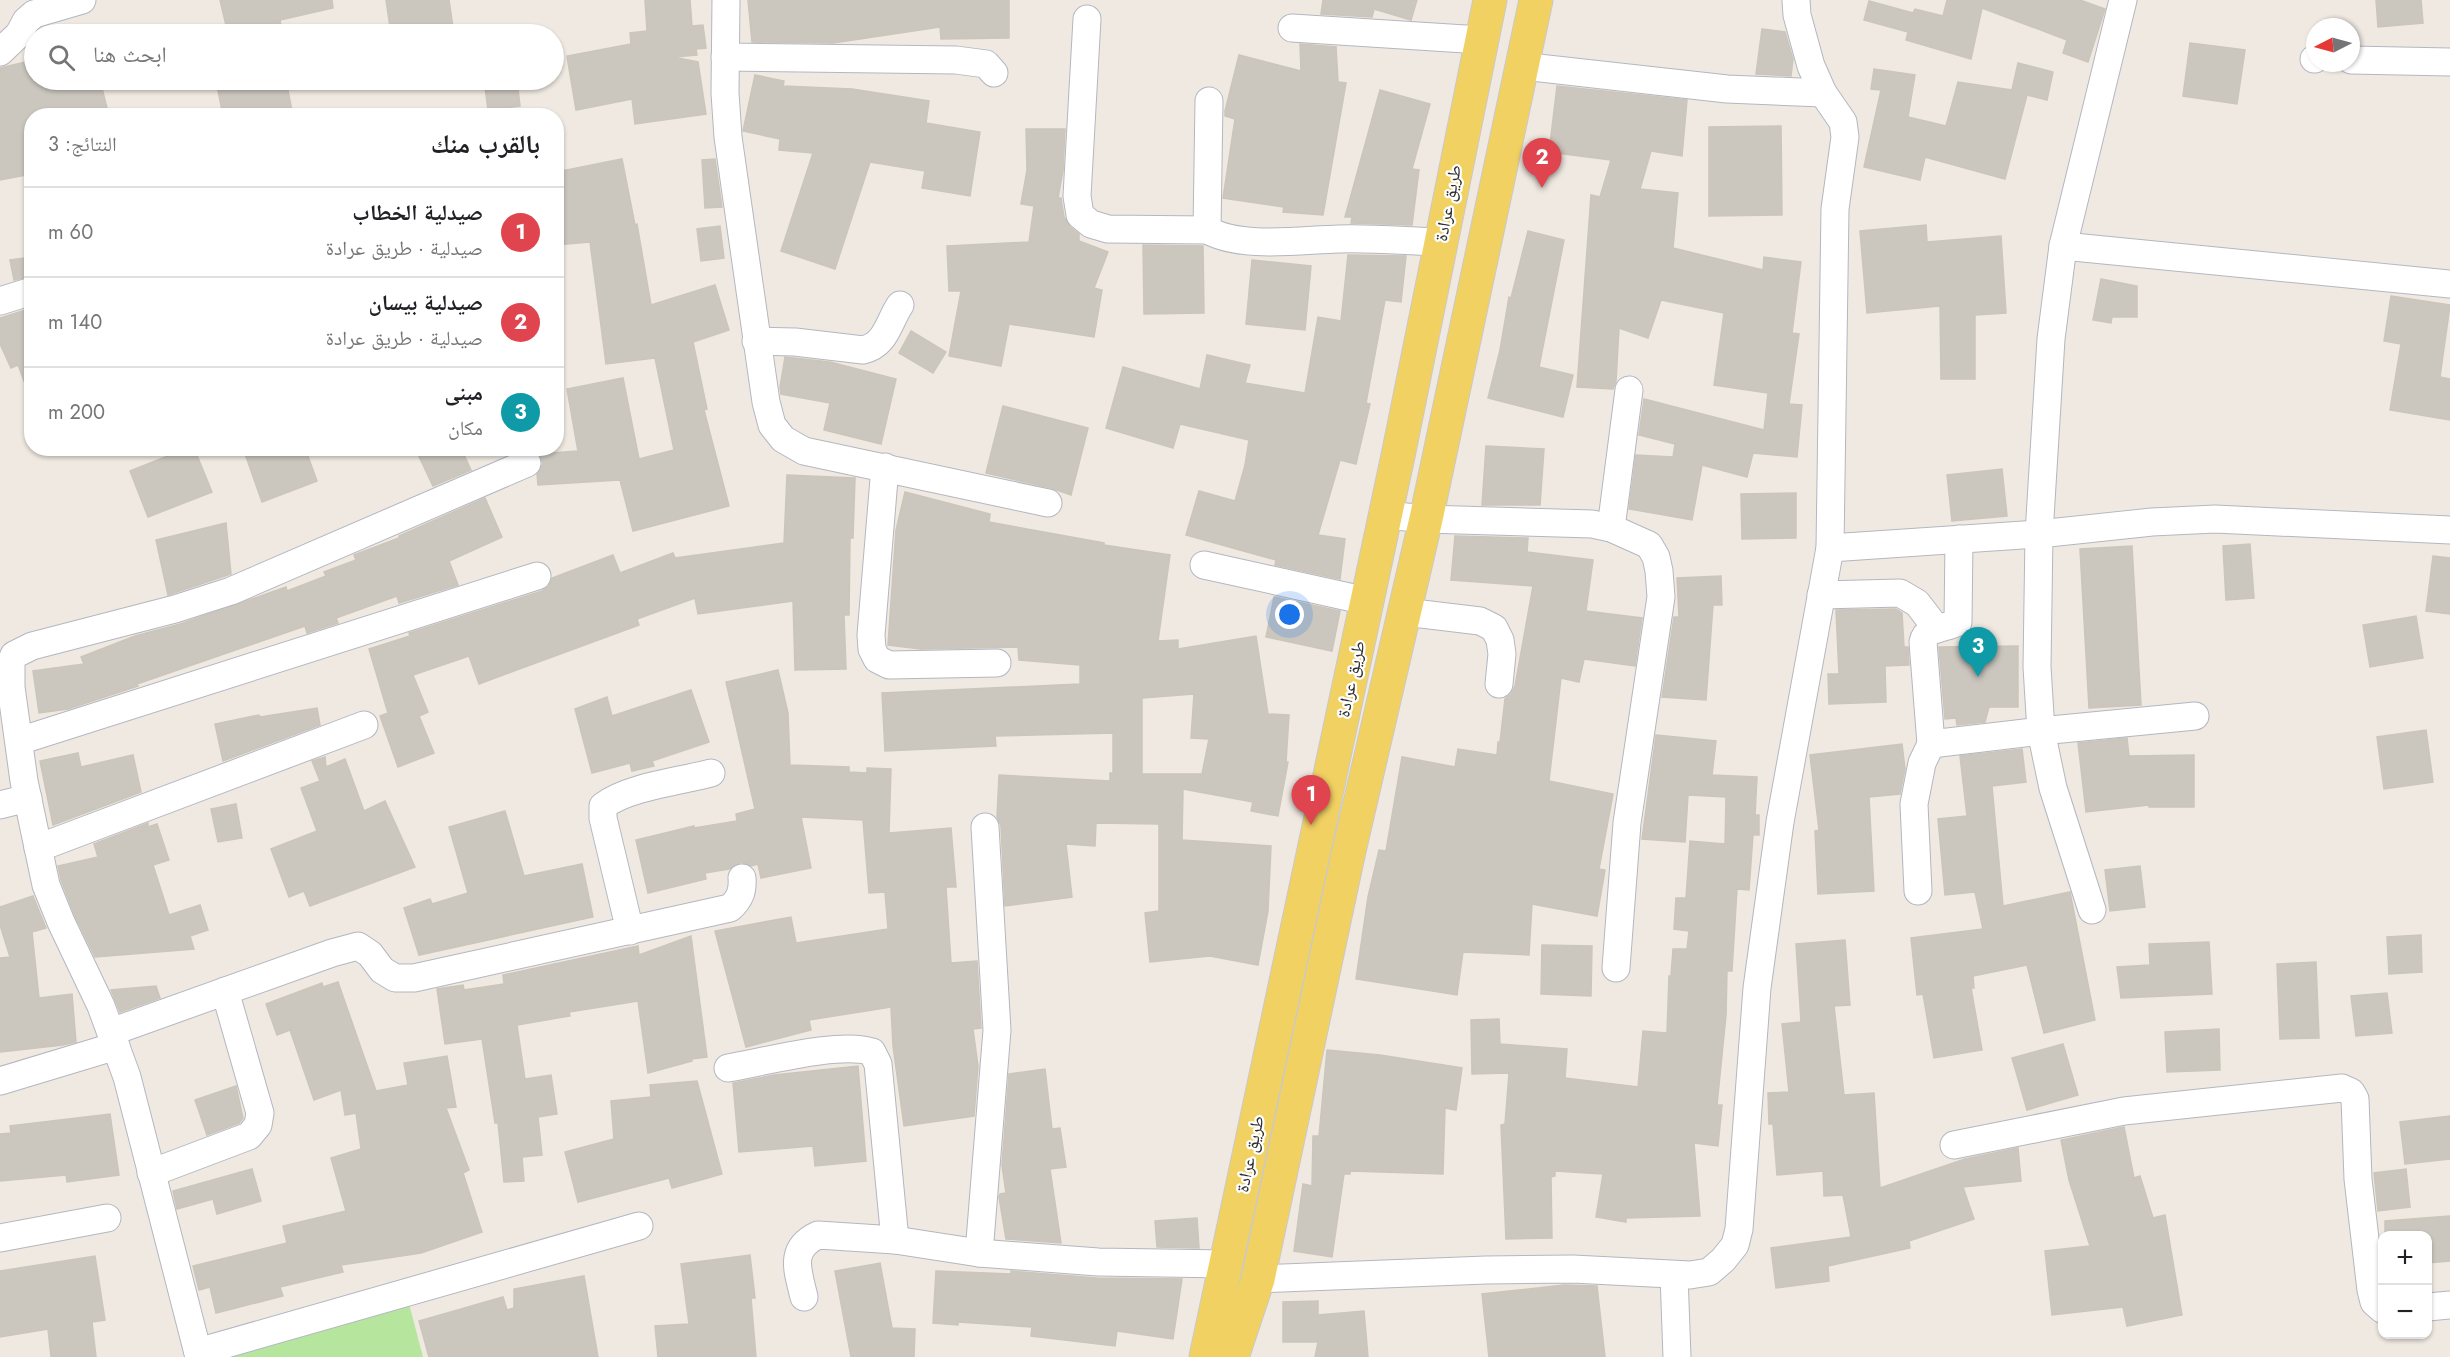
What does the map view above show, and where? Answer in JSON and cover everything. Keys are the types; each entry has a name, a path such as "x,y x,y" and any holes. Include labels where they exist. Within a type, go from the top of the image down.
{"main road":[{"name":"طريق عرادة","path":"1223,1356 1226,1264 1386,515 1490,0"},
{"path":"1223,1356 1258,1279 1351,843 1440,456 1536,0"},
{"path":"1399,451 1440,456"}],"street":[{"path":"24,24 34,14 82,0"},
{"path":"726,0 725,57 728,137 756,341 772,425 783,439 804,451 1048,503"},
{"path":"1258,1279 1562,1269 1674,1275 1709,1272 1735,1245 1739,1229 1757,988 1780,822 1830,548 1835,209 1845,137 1843,122 1823,93 1811,66 1797,15 1796,0"},
{"path":"2092,910 2053,788 2041,731 2037,667 2038,534 2052,339 2063,246 2123,0"},
{"path":"1087,19 1077,196 1080,215 1091,224 1108,229 1206,230 1220,236 1290,242 1339,239 1440,242"},
{"path":"0,52 19,34 24,25"},
{"path":"1292,28 1481,40"},
{"path":"725,57 956,60 986,64 994,73"},
{"path":"2360,60 2450,62"},
{"path":"1522,66 1727,89 1823,93"},
{"path":"1206,230 1209,101"},
{"path":"2063,246 2450,284"},
{"path":"0,301 24,294"},
{"path":"756,341 795,342 863,350 878,345 900,305"},
{"path":"1611,528 1629,390"},
{"path":"527,463 231,591 175,609 32,646 14,655 11,673 12,726 46,885 114,1039 127,1077 198,1355 639,1226"},
{"path":"885,467 870,635 877,659 889,665 997,663"},
{"path":"1386,515 1426,519 1592,524 1611,528 1649,545 1656,557 1661,597 1627,823 1616,968"},
{"path":"1830,548 2215,519 2450,530"},
{"path":"1918,891 1914,804 1922,763 1931,744 1923,642 1924,635 1958,622 1959,539"},
{"path":"1204,565 1367,601"},
{"path":"12,726 537,576"},
{"path":"1821,595 1899,592 1917,603 1937,629"},
{"path":"1405,612 1480,621 1494,628 1501,647 1499,684"},
{"path":"1931,744 2195,716"},
{"path":"38,848 364,725"},
{"path":"630,931 603,819 603,806 612,799 627,794 711,773"},
{"path":"0,805 28,798"},
{"path":"979,1253 997,1030 985,826"},
{"path":"0,1081 114,1039 225,991 358,946 370,954 382,970 395,978 414,978 730,908 737,902 743,890 742,878"},
{"path":"151,1173 249,1136 258,1125 260,1113 225,991"},
{"path":"728,1068 839,1049 861,1048 872,1052 878,1064 895,1240"},
{"path":"1954,1145 2124,1111 2342,1088 2351,1092 2355,1099 2358,1179 2370,1290 2374,1302 2378,1306"},
{"path":"0,1238 106,1218"},
{"path":"804,1297 798,1258 800,1248 807,1240 818,1235 895,1240 979,1253 1098,1262 1226,1264"},
{"path":"1674,1275 1677,1357"},
{"path":"2432,1307 2450,1305"}],"green space":[{"path":"408,1300 423,1357 216,1357"}],"building":[{"path":"220,0 332,0 333,8 280,20 281,24 226,24"},
{"path":"386,0 449,0 453,24 390,24"},
{"path":"645,0 690,0 692,26 703,25 706,48 696,49 697,55 673,57 698,62 706,114 635,124 632,99 576,110 567,56 631,44 630,33 647,31"},
{"path":"748,0 1009,0 1009,38 941,39 940,27 833,43 752,42"},
{"path":"1323,0 1417,0 1411,20 1374,9 1372,17 1321,14"},
{"path":"1947,0 2080,0 2105,9 2088,62 2063,53 2067,40 1982,8 1971,59 1906,40 1908,32 1864,20 1869,1 1913,13 1915,9 1943,16"},
{"path":"2376,0 2421,0 2423,23 2378,27"},
{"path":"1762,29 1785,32 1793,59 1791,76 1756,74"},
{"path":"2190,43 2245,50 2237,104 2183,96"},
{"path":"1300,44 1336,47 1338,82 1346,83 1323,215 1283,212 1284,207 1223,198 1235,119 1225,116 1225,111 1239,55 1301,71"},
{"path":"24,62 24,90 102,90 107,108 24,108 24,176 0,180 0,68"},
{"path":"2018,63 2053,72 2047,100 2027,95 2005,179 1925,157 1920,180 1864,167 1881,90 1871,89 1874,69 1915,75 1908,117 1946,126 1958,82 2012,90"},
{"path":"755,75 784,81 783,86 852,89 929,101 926,123 980,132 970,196 922,188 925,171 870,162 835,269 781,251 813,153 779,150 780,139 743,131"},
{"path":"1557,86 1687,100 1682,156 1651,151 1640,189 1678,193 1673,248 1763,270 1764,257 1801,262 1792,333 1799,334 1789,404 1802,405 1797,457 1753,453 1747,477 1702,465 1692,520 1629,509 1636,455 1673,457 1675,444 1639,435 1644,399 1764,430 1768,393 1714,385 1724,313 1661,300 1648,338 1619,328 1616,381 1613,389 1577,387 1591,195 1600,197 1611,160 1549,152"},
{"path":"218,90 288,90 291,108 221,108"},
{"path":"485,90 518,90 520,106 488,108"},
{"path":"1380,90 1430,104 1412,169 1419,170 1412,225 1351,223 1352,217 1345,217"},
{"path":"1781,126 1782,215 1709,216 1709,127"},
{"path":"1026,129 1065,129 1063,171 1058,198 1061,198 1064,217 1070,227 1079,234 1079,241 1108,252 1094,288 1102,290 1094,337 1009,324 1001,366 949,356 961,291 949,291 947,246 1029,242 1034,206 1021,204 1027,170"},
{"path":"622,159 635,225 637,224 651,305 715,285 729,330 693,342 707,409 704,410 729,506 633,531 620,480 538,485 537,474 543,464 540,456 564,456 564,452 578,451 567,389 623,378 639,459 674,450 655,358 606,364 590,242 564,244 564,170"},
{"path":"715,159 722,207 705,208 702,160"},
{"path":"1926,225 1927,242 2001,236 2006,313 1975,315 1975,379 1941,379 1940,306 1867,313 1860,231"},
{"path":"720,226 724,258 701,261 697,229"},
{"path":"1528,231 1564,240 1539,367 1573,375 1563,417 1488,398 1500,350 1509,297 1511,298"},
{"path":"1143,245 1203,246 1204,313 1144,314"},
{"path":"1348,255 1406,256 1401,302 1385,300 1366,403 1370,404 1356,464 1340,460 1318,535 1345,539 1340,579 1275,565 1276,560 1186,535 1199,491 1235,501 1249,440 1180,424 1173,448 1106,428 1123,367 1200,389 1207,355 1250,365 1245,383 1305,393 1318,317 1341,321"},
{"path":"24,258 24,278 14,280 10,260"},
{"path":"1252,260 1311,266 1305,330 1246,324"},
{"path":"2101,279 2137,286 2137,317 2112,317 2111,323 2093,320"},
{"path":"2391,296 2450,305 2440,377 2450,379 2450,420 2390,410 2401,344 2384,341"},
{"path":"24,310 24,381 18,365 11,368 0,344 0,318"},
{"path":"911,331 946,352 933,373 899,353"},
{"path":"785,357 830,362 896,379 881,444 824,430 830,403 781,394"},
{"path":"1003,406 1088,428 1071,495 986,473"},
{"path":"1486,446 1544,449 1540,505 1482,505"},
{"path":"168,456 197,456 212,492 148,517 130,471"},
{"path":"246,456 308,456 317,481 262,502"},
{"path":"419,456 465,456 471,470 433,486"},
{"path":"2002,469 2007,516 1952,521 1947,475"},
{"path":"787,475 855,478 853,538 850,538 849,615 844,615 846,669 795,670 793,601 698,614 695,598 637,619 639,625 479,684 469,656 413,675 428,712 419,716 434,753 398,767 380,716 388,713 369,649 410,636 409,633 542,591 549,586 552,578 613,555 620,573 673,553 675,558 784,543"},
{"path":"905,492 990,514 989,522 1104,543 1104,545 1170,555 1158,641 1178,640 1178,649 1256,636 1268,714 1289,715 1286,762 1288,762 1278,816 1251,811 1253,802 1183,789 1182,840 1271,846 1268,911 1258,965 1210,956 1150,962 1145,913 1159,911 1159,824 1096,823 1095,846 1066,844 1072,897 1005,906 1001,826 997,817 999,775 1110,781 1110,773 1113,773 1113,733 995,736 996,746 885,751 882,693 1080,684 1080,665 1019,660 1018,647 921,649 888,645 896,530","holes":["1194,694 1191,738 1209,739 1202,774 1142,774 1142,698"]},
{"path":"1796,493 1796,538 1742,539 1741,494"},
{"path":"485,498 502,537 449,561 458,585 399,603 397,596 336,618 338,623 307,633 305,626 68,709 39,713 33,671 84,664 81,657 135,636 180,624 286,587 287,591 326,576 324,572 356,560 354,555 399,538 399,536"},
{"path":"226,523 231,574 168,595 156,540"},
{"path":"1455,536 1528,538 1527,552 1593,560 1586,611 1642,618 1635,666 1584,659 1579,682 1561,678 1549,781 1613,794 1599,869 1605,870 1597,916 1532,904 1529,955 1463,952 1457,995 1356,979 1368,897 1379,850 1386,851 1402,757 1455,767 1458,749 1497,755 1505,699 1515,686 1533,586 1451,580"},
{"path":"2250,544 2254,598 2226,600 2223,546"},
{"path":"2132,546 2141,705 2089,708 2080,549"},
{"path":"2433,556 2450,558 2450,614 2426,611"},
{"path":"1721,576 1722,605 1713,605 1706,700 1662,697 1674,617 1679,617 1677,578"},
{"path":"1274,597 1340,611 1332,651 1266,637"},
{"path":"1896,609 1902,613 1904,647 1908,647 1909,665 1885,666 1886,702 1829,704 1828,674 1839,674 1836,610"},
{"path":"2416,616 2423,658 2370,667 2363,625"},
{"path":"2018,646 2018,707 1989,707 1985,722 1957,725 1956,718 1945,719 1939,647"},
{"path":"778,670 788,713 790,765 849,767 849,772 867,773 867,768 891,769 889,833 951,828 956,887 946,887 951,963 977,961 981,1028 973,1029 978,1066 974,1116 904,1126 893,1046 891,1007 809,1020 811,1030 746,1047 715,931 791,917 796,943 888,929 885,892 869,893 863,820 801,817 811,868 761,878 758,864 751,866 741,862 729,869 705,873 706,879 648,893 636,840 694,826 694,828 737,821 736,814 755,809 726,682"},
{"path":"691,690 709,742 652,761 654,766 632,771 630,763 592,773 575,709 607,697 612,716"},
{"path":"317,708 320,725 223,761 215,724 259,715 260,717"},
{"path":"2426,730 2433,782 2384,789 2377,737"},
{"path":"1656,735 1716,741 1712,775 1757,777 1755,815 1759,815 1759,835 1753,835 1749,890 1737,889 1732,971 1727,971 1726,1015 1717,1105 1722,1105 1718,1146 1694,1143 1700,1216 1626,1218 1626,1222 1596,1217 1603,1174 1555,1171 1555,1176 1551,1177 1552,1238 1506,1239 1501,1125 1505,1124 1509,1073 1472,1074 1471,1020 1499,1019 1500,1044 1567,1049 1565,1078 1638,1087 1643,1031 1667,1033 1669,976 1671,976 1673,949 1687,949 1689,931 1674,929 1676,898 1686,898 1690,841 1725,844 1726,797 1688,795 1685,842 1642,839"},
{"path":"2127,738 2129,756 2194,755 2194,807 2149,807 2149,805 2086,812 2078,743"},
{"path":"1902,744 1905,769 1900,794 1869,797 1874,891 1818,894 1815,831 1819,830 1810,755"},
{"path":"2022,749 2026,782 1992,786 2003,906 2070,892 2095,1020 2044,1033 2027,965 1973,976 1974,988 1971,988 1982,1050 1934,1058 1923,994 1917,995 1911,938 1983,929 1975,892 1945,895 1938,819 1967,816 1960,756"},
{"path":"78,753 81,767 133,755 141,792 53,825 40,761"},
{"path":"325,757 326,767 345,759 364,811 385,801 415,867 310,906 304,891 289,897 271,849 317,831 301,788 320,781 312,761"},
{"path":"236,804 242,838 218,842 211,809"},
{"path":"505,811 524,876 582,864 593,917 419,955 404,908 430,899 432,904 468,893 449,827"},
{"path":"148,823 148,827 157,824 169,860 153,865 169,915 200,905 208,930 190,936 194,949 95,957 75,916 58,866 98,857 94,844"},
{"path":"2140,866 2145,907 2110,911 2105,870"},
{"path":"33,896 46,928 32,932 39,998 72,994 76,1042 0,1052 0,958 10,957 0,925 0,907"},
{"path":"2421,935 2422,972 2389,974 2387,937"},
{"path":"691,936 707,1057 691,1059 692,1061 648,1073 638,1001 569,1012 570,1016 517,1025 525,1079 551,1075 557,1114 538,1117 542,1155 522,1157 524,1181 504,1182 498,1123 495,1123 482,1039 445,1044 437,989 463,985 464,990 504,984 503,975 638,946 639,955"},
{"path":"1845,940 1850,1005 1834,1006 1844,1095 1874,1093 1880,1188 1965,1159 2018,1148 2021,1181 1963,1187 1974,1219 1909,1241 1910,1248 1828,1266 1829,1281 1776,1288 1771,1248 1851,1237 1843,1195 1824,1196 1823,1171 1777,1175 1773,1124 1769,1124 1768,1093 1789,1092 1782,1024 1801,1022 1796,944"},
{"path":"2209,942 2212,994 2121,998 2117,967 2150,965 2149,944"},
{"path":"1542,945 1592,946 1591,996 1541,994"},
{"path":"2316,962 2319,1038 2280,1039 2277,964"},
{"path":"338,982 376,1091 408,1085 404,1063 447,1056 456,1107 446,1108 469,1170 463,1173 482,1232 421,1253 341,1265 343,1272 280,1287 283,1296 216,1313 210,1287 199,1290 193,1266 287,1243 283,1226 346,1211 331,1158 361,1149 356,1113 345,1115 341,1090 314,1100 290,1030 277,1035 266,1004 322,983 323,987"},
{"path":"156,986 160,998 120,1012 111,990"},
{"path":"2387,993 2392,1033 2356,1036 2351,996"},
{"path":"2219,1029 2220,1070 2167,1072 2165,1032"},
{"path":"2063,1044 2078,1095 2027,1110 2012,1058"},
{"path":"1327,1050 1380,1055 1462,1068 1456,1110 1445,1108 1443,1174 1350,1171 1350,1174 1344,1174 1332,1257 1294,1251 1303,1184 1312,1186 1313,1136 1319,1136"},
{"path":"858,1066 866,1161 815,1166 813,1146 739,1152 733,1083 774,1075"},
{"path":"1045,1069 1052,1129 1060,1128 1066,1167 1050,1169 1061,1243 1006,1239 999,1197 1000,1194 1006,1193 1002,1165 1009,1074"},
{"path":"697,1081 722,1174 672,1188 669,1178 578,1202 565,1152 614,1139 611,1101 651,1097 650,1085"},
{"path":"236,1086 243,1118 239,1123 207,1135 195,1100"},
{"path":"110,1114 119,1175 67,1182 66,1175 0,1181 0,1134 11,1133 10,1126"},
{"path":"2450,1116 2450,1159 2405,1164 2400,1122"},
{"path":"2124,1127 2134,1178 2140,1176 2153,1218 2165,1215 2182,1315 2127,1326 2123,1307 2052,1315 2045,1251 2090,1246 2069,1180 2061,1140"},
{"path":"252,1169 261,1201 217,1214 213,1199 177,1209 173,1191"},
{"path":"2406,1169 2410,1207 2378,1211 2374,1173"},
{"path":"2450,1216 2450,1261 2432,1263 2432,1231 2385,1231 2385,1221"},
{"path":"1197,1218 1199,1248 1157,1247 1155,1221"},
{"path":"750,1255 755,1298 751,1298 756,1357 658,1357 655,1326 689,1324 681,1264"},
{"path":"95,1256 105,1320 92,1322 96,1357 51,1357 48,1329 0,1337 0,1271"},
{"path":"880,1263 892,1328 915,1329 914,1357 851,1357 835,1271"},
{"path":"936,1271 1011,1274 1011,1271 1097,1278 1182,1279 1173,1339 1117,1331 1115,1346 1031,1336 1032,1327 958,1322 958,1325 933,1323"},
{"path":"584,1276 598,1357 429,1357 419,1321 503,1297 507,1310 514,1308 514,1289"},
{"path":"1564,1285 1597,1286 1605,1357 1489,1357 1482,1294"},
{"path":"1318,1301 1318,1315 1364,1311 1368,1357 1315,1357 1318,1342 1283,1342 1283,1302"}],"place":[{"name":"صيدلية بيسان","path":"1542,188"},
{"name":"مبنى","path":"1978,677"},
{"name":"صيدلية الخطاب","path":"1311,825"}]}
